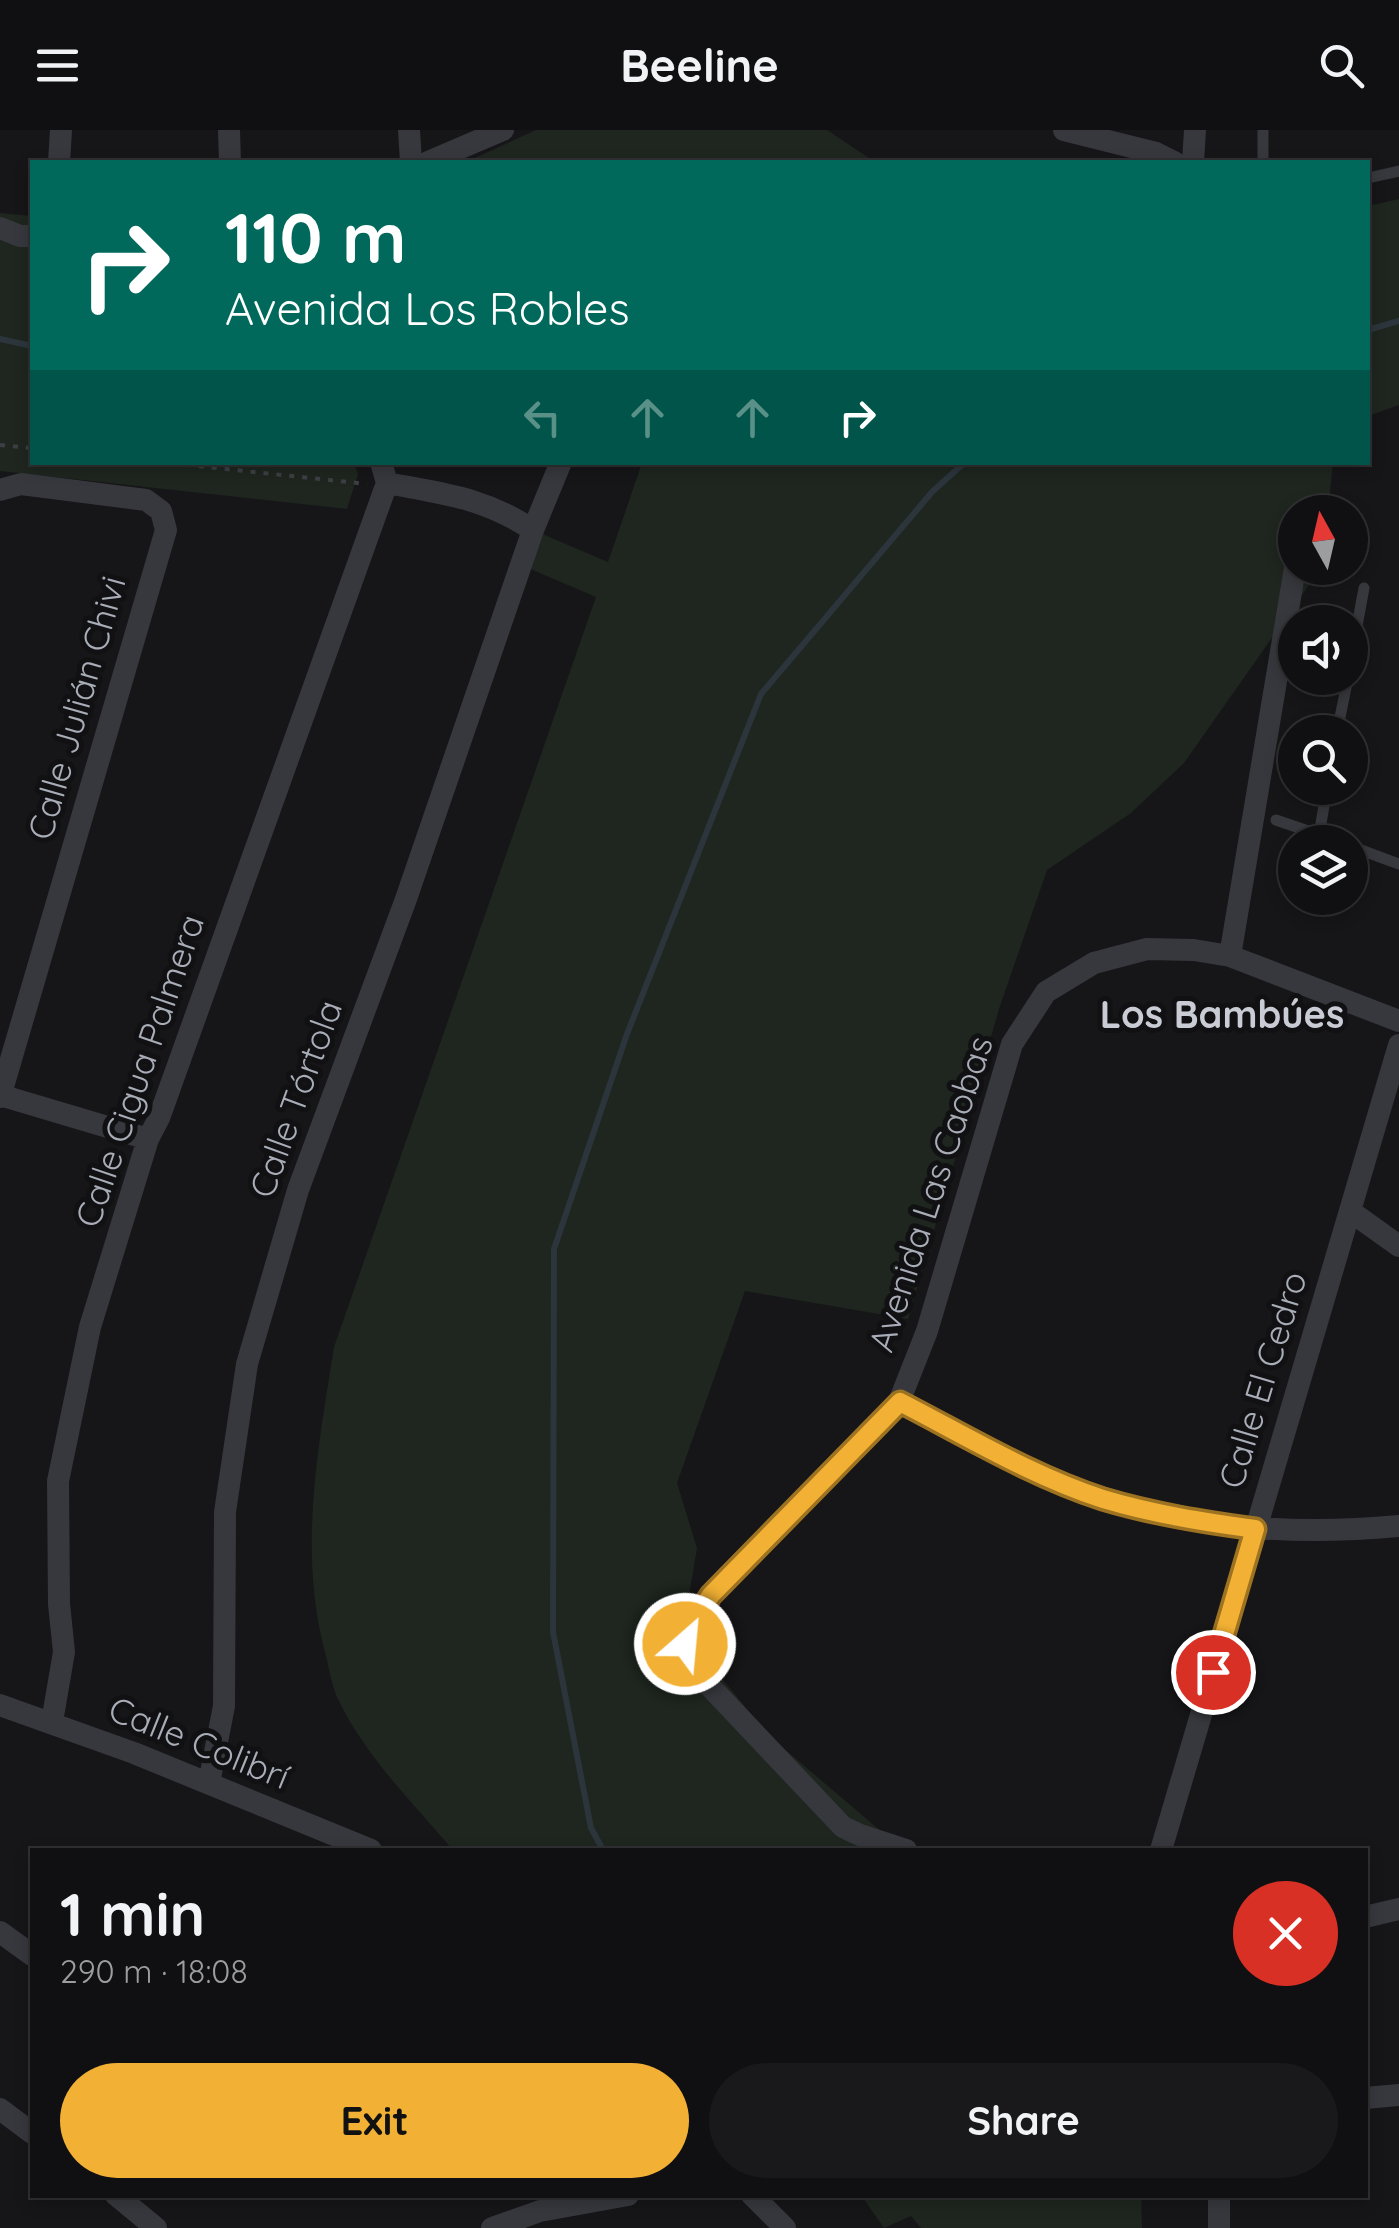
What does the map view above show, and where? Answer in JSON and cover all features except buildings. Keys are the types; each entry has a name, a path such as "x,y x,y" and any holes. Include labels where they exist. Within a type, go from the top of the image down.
{"street":[{"path":"59,160 60,130"},
{"path":"229,130 230,160"},
{"path":"409,130 411,160"},
{"path":"433,160 503,130"},
{"path":"1064,130 1170,160"},
{"path":"1192,160 1194,130"},
{"path":"0,228 30,236"},
{"name":"Calle Tórtola","path":"209,1783 224,1706 225,1512 247,1364 298,1190 406,899 532,530 560,465"},
{"path":"384,473 501,509 532,530"},
{"name":"Calle Cigua Palmera","path":"52,1722 64,1652 59,1604 58,1480 90,1326 148,1139 159,1118 384,473"},
{"name":"Calle Julián Chivi","path":"0,1096 166,530 161,512 146,500 22,484 2,489"},
{"path":"1230,956 1293,585"},
{"name":"Avenida Las Caobas","path":"899,1848 844,1827 708,1686 685,1644 691,1625 711,1595 900,1402 927,1331 1012,1044 1046,992 1094,963 1147,949 1230,956 1399,1021"},
{"name":"Calle El Cedro","path":"1162,1848 1399,1045"},
{"path":"0,1096 148,1139"},
{"path":"1350,1211 1399,1246"},
{"path":"900,1402 1038,1474 1102,1498 1184,1520 1328,1533 1399,1526"},
{"name":"Calle Colibrí","path":"0,1704 209,1783 313,1839 360,1848"},
{"path":"1368,1916 1399,1909"},
{"path":"0,1932 30,1953"},
{"path":"1368,2098 1399,2095"},
{"path":"0,2109 30,2132"},
{"path":"120,2198 156,2228"},
{"path":"492,2228 540,2211 612,2198"},
{"path":"755,2198 785,2228"},
{"path":"1219,2198 1220,2228"}],"lane":[{"path":"1263,130 1263,160"},
{"path":"1370,178 1399,171"},
{"path":"1361,605 1364,588"},
{"path":"1276,820 1290,825"},
{"path":"1368,853 1399,864"}],"path":[{"path":"0,444 30,448"},
{"path":"187,465 357,484 384,473"}],"shaded area":[{"path":"536,130 827,130 872,160 470,160"},
{"path":"1399,199 1399,405 1370,415 1370,206"},
{"path":"0,213 30,216 30,465 355,465 358,474 347,509 0,471"},
{"path":"641,465 1333,465 1330,495 1278,495 1278,585 1309,585 1295,605 1278,605 1278,629 1184,763 1131,813 1047,870 1000,1006 908,1319 745,1291 677,1483 697,1548 683,1631 768,1735 901,1848 451,1848 361,1739 333,1686 317,1614 312,1538 313,1500 334,1347 596,597 521,565 533,530 608,562"},
{"path":"863,2198 1141,2198 1142,2228 921,2228 911,2216 884,2228"}],"waterway":[{"path":"1370,329 1399,321"},
{"path":"0,339 30,346"},
{"path":"602,1848 591,1828 553,1632 554,1249 627,1034 761,694 932,492 962,465"}],"district":[{"name":"Los Bambúes","path":"1222,1015"}],"route":[{"path":"685,1644 691,1625 711,1595 900,1402 1038,1474 1102,1498 1184,1520 1255,1529 1213,1672"}]}
